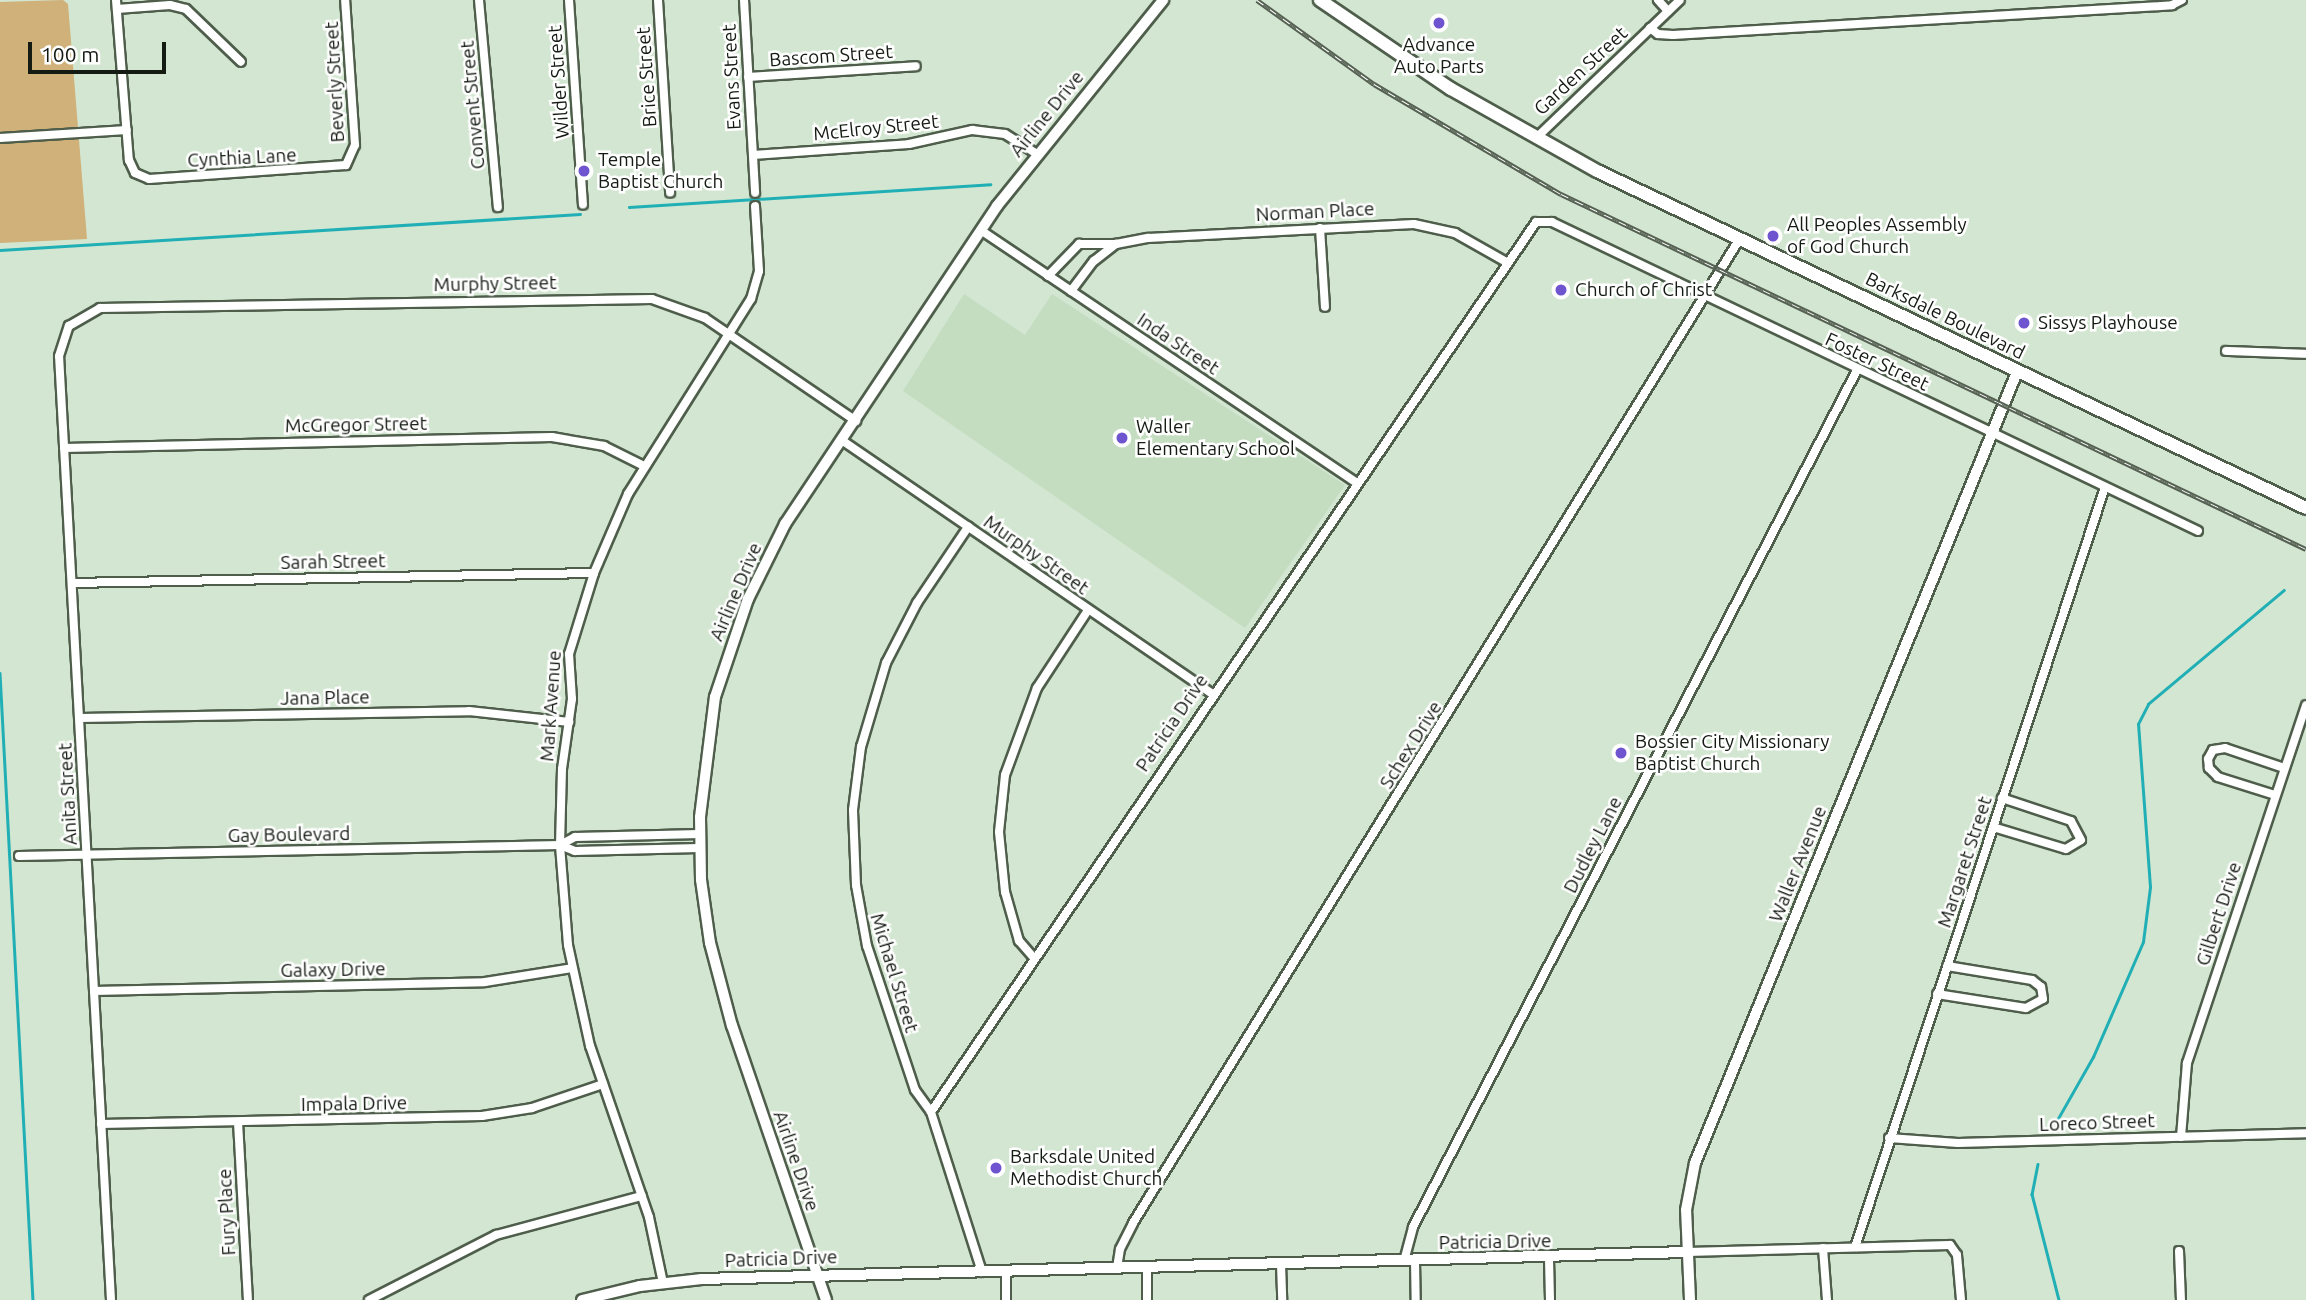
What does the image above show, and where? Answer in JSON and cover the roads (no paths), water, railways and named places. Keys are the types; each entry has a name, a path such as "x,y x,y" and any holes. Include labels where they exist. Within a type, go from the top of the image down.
{"main road":[{"name":"Airline Drive","path":"826,1300 724,1001 706,920 699,848 709,731 735,633 785,524 982,231 1037,154 1163,0"},
{"name":"Barksdale Boulevard","path":"1320,0 1451,89 1536,138 1739,240 2306,508"}],"street":[{"name":"Beverly Street","path":"345,0 355,138 350,161"},
{"name":"Convent Street","path":"479,0 498,206"},
{"name":"Wilder Street","path":"569,0 583,205"},
{"name":"Brice Street","path":"657,0 670,193"},
{"name":"Evans Street","path":"744,0 755,193"},
{"path":"1658,0 1668,11"},
{"name":"Garden Street","path":"1536,138 1680,0"},
{"path":"1650,28 1658,34 1673,35 2182,1"},
{"path":"0,138 127,130 117,4 170,5 186,9 241,62"},
{"name":"Bascom Street","path":"748,77 916,66"},
{"name":"Cynthia Lane","path":"127,130 135,173 149,179 333,168 350,161"},
{"name":"McElroy Street","path":"753,155 909,144 972,130 1004,134 1037,154"},
{"name":"Mark Avenue","path":"663,1283 642,1196 603,1084 572,968 560,845 569,722 571,643 594,573 643,466 729,333 758,280 755,206"},
{"name":"Patricia Drive","path":"931,1112 1534,225 1544,220"},
{"name":"Foster Street","path":"1544,220 2198,531"},
{"name":"Norman Place","path":"1048,276 1079,244 1116,244 1320,228 1424,225 1466,238 1508,263"},
{"path":"1320,228 1325,307"},
{"name":"Inda Street","path":"982,231 1357,483"},
{"name":"Schex Drive","path":"1117,1268 1120,1249 1133,1223 1706,298 1739,240"},
{"path":"1071,291 1094,261 1116,244"},
{"name":"Murphy Street","path":"100,308 631,298 678,305 729,333 856,421"},
{"name":"Anita Street","path":"100,308 76,319 62,340 64,448 111,1300"},
{"path":"2226,351 2306,354"},
{"name":"Dudley Lane","path":"1404,1261 1413,1227 1857,370"},
{"name":"Waller Avenue","path":"1690,1300 1686,1196 1703,1143 2017,372"},
{"name":"McGregor Street","path":"64,448 570,438 604,446 643,466"},
{"name":"Murphy Street","path":"843,441 1213,694"},
{"name":"Margaret Street","path":"1855,1247 2105,486"},
{"name":"Michael Street","path":"931,1112 915,1090 867,946 856,885 853,810 861,747 886,663 917,603 968,527"},
{"name":"Sarah Street","path":"72,583 594,573"},
{"path":"1034,958 1019,941 1003,882 999,821 1005,775 1037,688 1088,610"},
{"name":"Gilbert Drive","path":"2181,1137 2187,1063 2306,705"},
{"name":"Jana Place","path":"80,718 481,711 569,722"},
{"path":"2275,796 2214,775 2208,759 2213,750 2225,748 2284,768"},
{"path":"1993,827 2066,849 2081,840 2071,821 2002,798"},
{"name":"Gay Boulevard","path":"560,845 575,837 700,834"},
{"name":"Gay Boulevard","path":"19,856 560,845 575,850 699,848"},
{"path":"1937,994 2026,1008 2042,999 2041,987 2032,980 1947,966"},
{"name":"Galaxy Drive","path":"94,990 485,982 572,968"},
{"name":"Impala Drive","path":"101,1124 491,1115 532,1108 603,1084"},
{"path":"931,1112 982,1272"},
{"name":"Fury Place","path":"238,1122 248,1300"},
{"name":"Loreco Street","path":"1889,1138 1958,1143 2306,1133"},
{"path":"369,1300 496,1235 642,1196"},
{"name":"Patricia Drive","path":"582,1300 663,1283 817,1275 1549,1259 1687,1252 1950,1245 1957,1255 1961,1300"},
{"path":"1823,1248 1827,1300"},
{"path":"2179,1251 2181,1300"},
{"path":"1549,1259 1550,1300"},
{"path":"1415,1261 1416,1300"},
{"path":"1281,1265 1282,1300"},
{"path":"1147,1268 1147,1300"},
{"path":"1006,1271 1006,1300"}],"waterway":[{"path":"629,207 990,184"},
{"path":"0,250 580,214"},
{"path":"2056,1122 2093,1057 2143,942 2150,887 2138,724 2148,704 2284,590"},
{"path":"0,673 33,1300"},
{"path":"2038,1164 2032,1194 2059,1300"}],"railway":[{"path":"1257,0 1374,84 1561,194 2306,549"}],"place":[{"name":"Advance Auto Parts","path":"1439,23"},
{"name":"Temple Baptist Church","path":"584,171"},
{"name":"All Peoples Assembly of God Church","path":"1773,236"},
{"name":"Church of Christ","path":"1561,290"},
{"name":"Sissys Playhouse","path":"2024,323"},
{"name":"Waller Elementary School","path":"1122,438"},
{"name":"Bossier City Missionary Baptist Church","path":"1621,753"},
{"name":"Barksdale United Methodist Church","path":"996,1168"}]}
